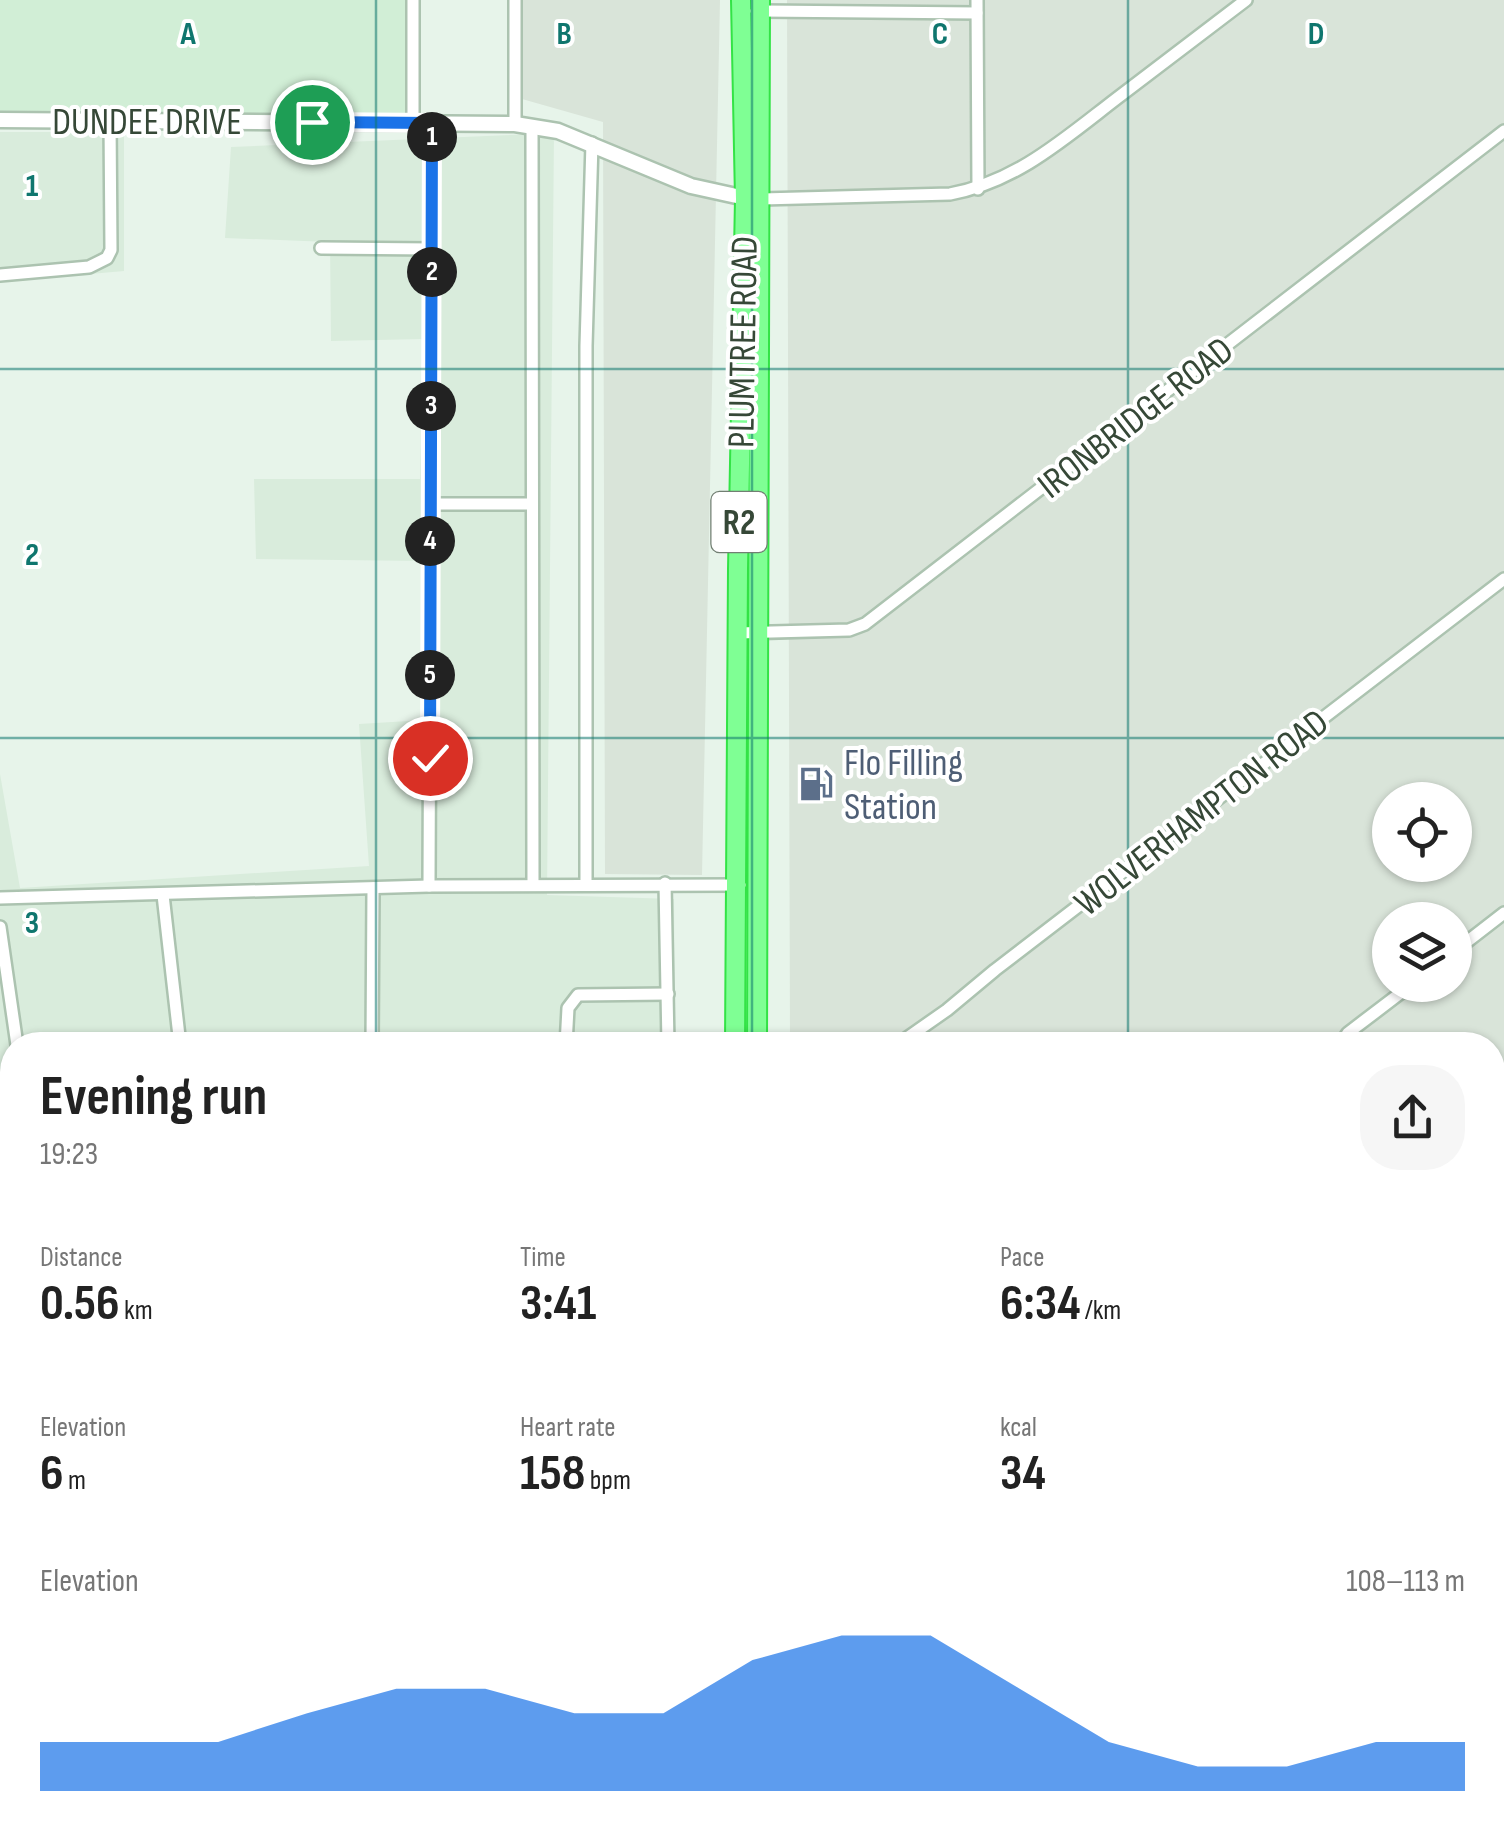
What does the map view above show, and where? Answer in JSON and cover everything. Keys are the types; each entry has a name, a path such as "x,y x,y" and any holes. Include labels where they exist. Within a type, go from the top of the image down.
{"highway":[{"name":"PLUMTREE ROAD","path":"750,6 760,633 756,1032"},
{"name":"PLUMTREE ROAD","path":"735,1032 739,633 753,199"}],"street":[{"path":"412,0 413,123"},
{"path":"515,124 516,0"},
{"path":"753,199 950,194 978,189 1005,178 1046,152 1246,0"},
{"path":"750,6 977,6 978,189"},
{"name":"DUNDEE DRIVE","path":"0,120 515,124 592,142 691,186 753,199"},
{"path":"0,275 88,267 107,258 111,250 110,120"},
{"path":"429,886 432,123"},
{"path":"532,126 533,884"},
{"name":"IRONBRIDGE ROAD","path":"739,633 849,630 866,624 1504,131"},
{"path":"586,884 586,346 592,142"},
{"path":"321,248 432,249"},
{"path":"430,504 531,504"},
{"name":"WOLVERHAMPTON ROAD","path":"918,1032 1504,579"},
{"path":"665,883 668,1032"},
{"path":"0,898 533,884 757,885"},
{"path":"372,1032 373,888"},
{"path":"163,895 179,1032"},
{"path":"1472,938 1504,913"},
{"path":"0,927 15,1032"},
{"path":"567,1032 568,1008 578,995 668,994"},
{"path":"1349,1032 1389,1002"}],"shaded area":[{"path":"0,0 409,0 409,117 0,112"},
{"path":"521,0 720,0 702,875 605,874 603,122 522,99"},
{"path":"787,0 1504,0 1504,1032 790,1032"},
{"path":"0,132 124,132 124,271 0,282"},
{"path":"554,133 547,895 674,899 675,1032 0,1032 0,774 20,888 369,866 359,724 425,720 422,561 256,559 254,479 420,479 424,339 331,341 330,242 225,238 231,147"}],"place":[{"name":"Flo Filling Station","path":"816,784"}],"route":[{"path":"312,122 432,123 430,758"}]}
